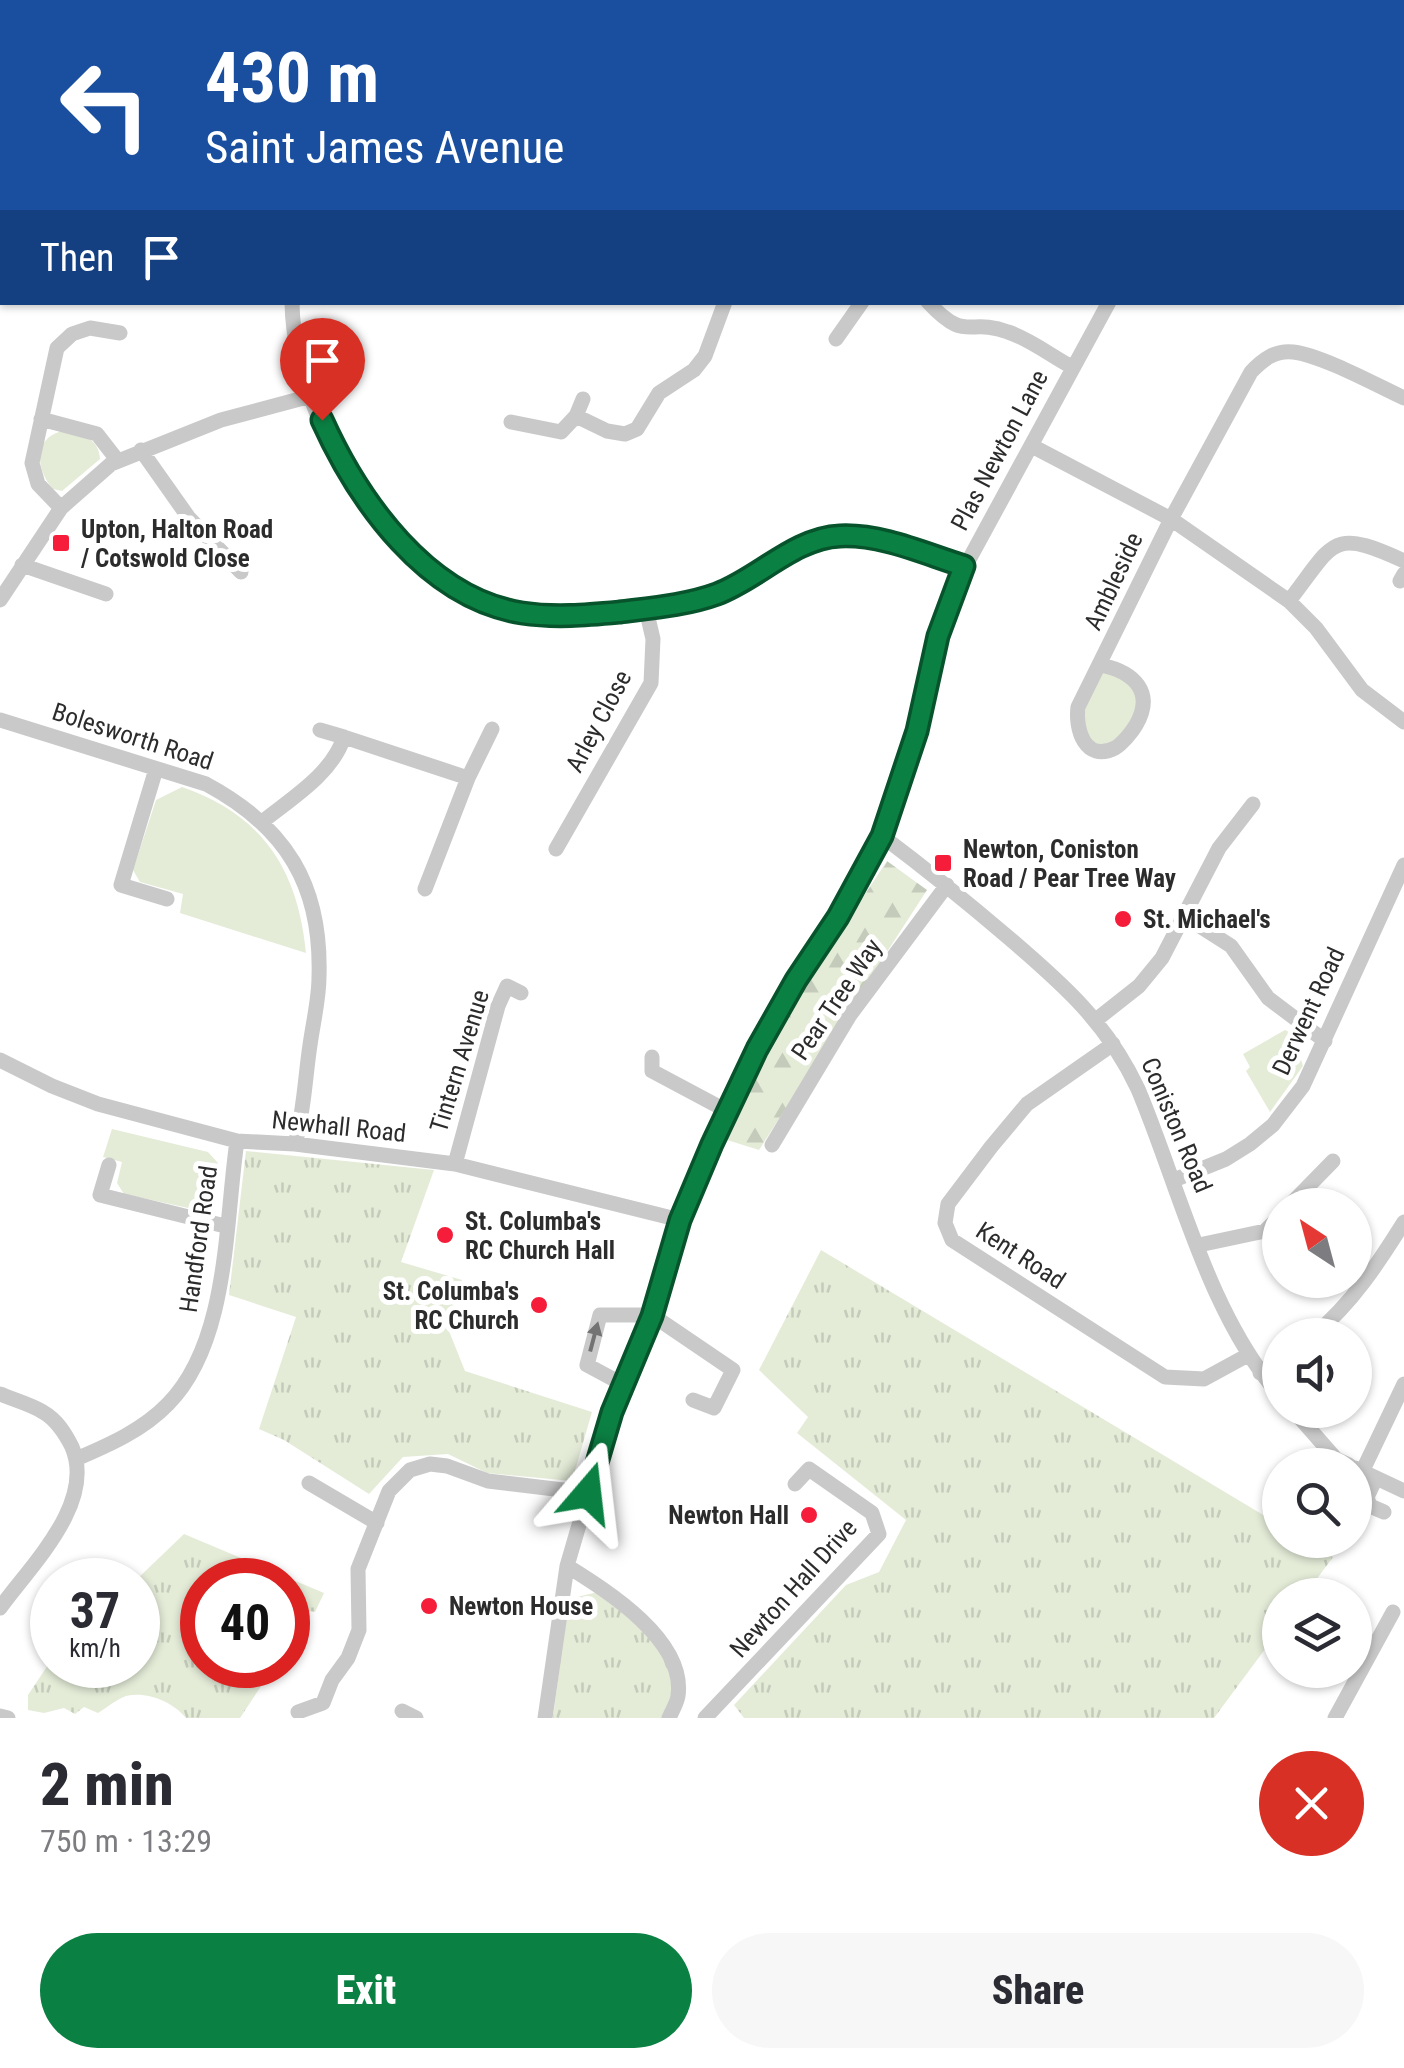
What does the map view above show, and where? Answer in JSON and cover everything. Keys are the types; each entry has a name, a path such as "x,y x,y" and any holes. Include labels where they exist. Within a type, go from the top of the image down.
{"street":[{"path":"292,305 298,350 311,396 362,495 439,577 474,598 519,613 572,617 646,609 720,593 809,544 836,536 870,538 964,566"},
{"path":"576,416 607,431 624,434 637,429 659,393 694,370 704,356 724,305"},
{"path":"836,339 860,305"},
{"path":"931,305 960,328 1009,332 1072,368"},
{"name":"Plas Newton Lane","path":"546,1718 567,1566 612,1412 652,1316 680,1220 757,1049 838,917 882,836 917,731 938,636 964,566 1107,305"},
{"path":"61,508 38,484 32,462 57,348 72,334 90,328 120,333"},
{"name":"Ambleside","path":"1101,665 1126,674 1144,694 1146,706 1134,729 1116,748 1100,750 1078,736 1078,707 1171,518 1262,360 1291,352 1308,356 1404,398"},
{"path":"0,600 61,508 118,461 221,420 311,396"},
{"path":"511,422 561,432 576,416 583,399"},
{"path":"42,419 96,434 118,461"},
{"path":"1032,446 1171,518 1289,601 1316,628 1362,690 1404,722"},
{"path":"141,450 189,518 241,572"},
{"path":"1289,601 1328,551 1344,542 1362,542 1404,561"},
{"path":"22,565 106,594"},
{"name":"Arley Close","path":"556,850 650,683 653,639 646,609"},
{"name":"Bolesworth Road","path":"0,720 206,784 262,822 300,870 313,914 320,982 296,1144"},
{"path":"425,889 468,778 492,729"},
{"path":"320,730 468,778"},
{"path":"262,822 338,756 344,737"},
{"path":"156,769 121,885 167,899"},
{"path":"1096,1020 1151,974 1169,949 1184,907 1219,848 1253,804"},
{"name":"Coniston Road","path":"882,836 1051,972 1113,1044 1138,1090 1222,1307 1260,1374"},
{"name":"Derwent Road","path":"1174,1180 1226,1159 1273,1125 1303,1086 1404,865"},
{"name":"Pear Tree Way","path":"772,1145 850,1015 947,885"},
{"path":"1184,907 1231,946 1268,998 1326,1041"},
{"name":"Tintern Avenue","path":"454,1164 498,1006 507,986 522,993"},
{"name":"Kent Road","path":"1113,1044 1027,1104 948,1204 945,1223 952,1240 1164,1377 1204,1380 1248,1355"},
{"path":"652,1057 652,1071 727,1110"},
{"name":"Newhall Road","path":"1,1063 98,1104 237,1141 296,1144 454,1164 680,1220"},
{"name":"Handford Road","path":"76,1459 136,1429 167,1406 186,1382 210,1332 220,1286 237,1141"},
{"path":"1306,1188 1333,1160"},
{"path":"108,1166 100,1196 225,1226"},
{"path":"1335,1318 1364,1286 1404,1222"},
{"path":"1198,1246 1262,1232"},
{"path":"626,1386 586,1366 600,1315 652,1316 733,1370 714,1408 692,1400"},
{"path":"1372,1448 1404,1384"},
{"path":"0,1394 42,1411 56,1422 80,1475 64,1520 0,1608"},
{"path":"1309,1428 1326,1448"},
{"path":"298,1712 323,1704 332,1680 348,1658 359,1630 358,1568 389,1491 410,1470 430,1464 447,1466 488,1480 588,1493"},
{"name":"Newton Hall Drive","path":"705,1718 879,1534 872,1513 809,1469 795,1484"},
{"path":"1372,1476 1404,1491"},
{"path":"309,1483 376,1523"},
{"path":"1372,1507 1384,1512"},
{"path":"567,1566 632,1612 665,1648 676,1670 678,1696 670,1718"},
{"path":"1335,1718 1393,1612"},
{"path":"0,1716 8,1718"}],"green space":[{"path":"68,430 94,443 100,459 62,491 53,489 47,481 40,453 48,438"},
{"path":"1101,665 1144,694 1116,748 1089,746 1078,707"},
{"path":"182,787 234,813 271,849 295,896 306,953 180,913 183,894 140,882 133,870 156,800"},
{"path":"887,861 927,890 759,1150 727,1140 791,1006"},
{"path":"1285,1030 1293,1034 1303,1066 1270,1112 1246,1071 1250,1067 1243,1054"},
{"path":"112,1129 208,1152 218,1163 215,1198 202,1211 124,1194 117,1183 122,1162 103,1157"},
{"path":"246,1151 434,1170 401,1262 462,1280 447,1326 465,1371 592,1412 572,1481 487,1473 448,1454 403,1457 369,1494 284,1440 259,1429 296,1317 229,1295"},
{"path":"821,1250 1262,1514 1262,1558 1332,1558 1318,1578 1262,1578 1262,1653 1214,1718 744,1718 734,1705 846,1585 879,1572 906,1520 797,1433 808,1417 759,1370"},
{"path":"184,1534 241,1558 180,1558 180,1688 260,1688 240,1718 186,1718 167,1703 142,1695 123,1697 98,1713 84,1707 75,1714 64,1708 44,1713 28,1710 28,1695 33,1688 160,1688 159,1558"},
{"path":"310,1587 324,1593 315,1612 310,1611"},
{"path":"598,1592 660,1649 672,1679 671,1695 662,1718 553,1718 567,1608 577,1597"}],"place":[{"name":"Upton, Halton Road / Cotswold Close","path":"61,543"},
{"name":"Newton, Coniston Road / Pear Tree Way","path":"943,863"},
{"name":"St. Michael's","path":"1123,919"},
{"name":"St. Columba's RC Church Hall","path":"445,1235"},
{"name":"St. Columba's RC Church","path":"539,1305"},
{"name":"Newton Hall","path":"809,1515"},
{"name":"Newton House","path":"429,1606"}],"route":[{"path":"322,420 362,495 424,563 474,598 519,613 572,617 698,600 740,584 809,544 836,536 870,538 964,566 938,636 917,731 876,852 796,980 727,1110 680,1220 652,1316 612,1412 588,1493"}]}
